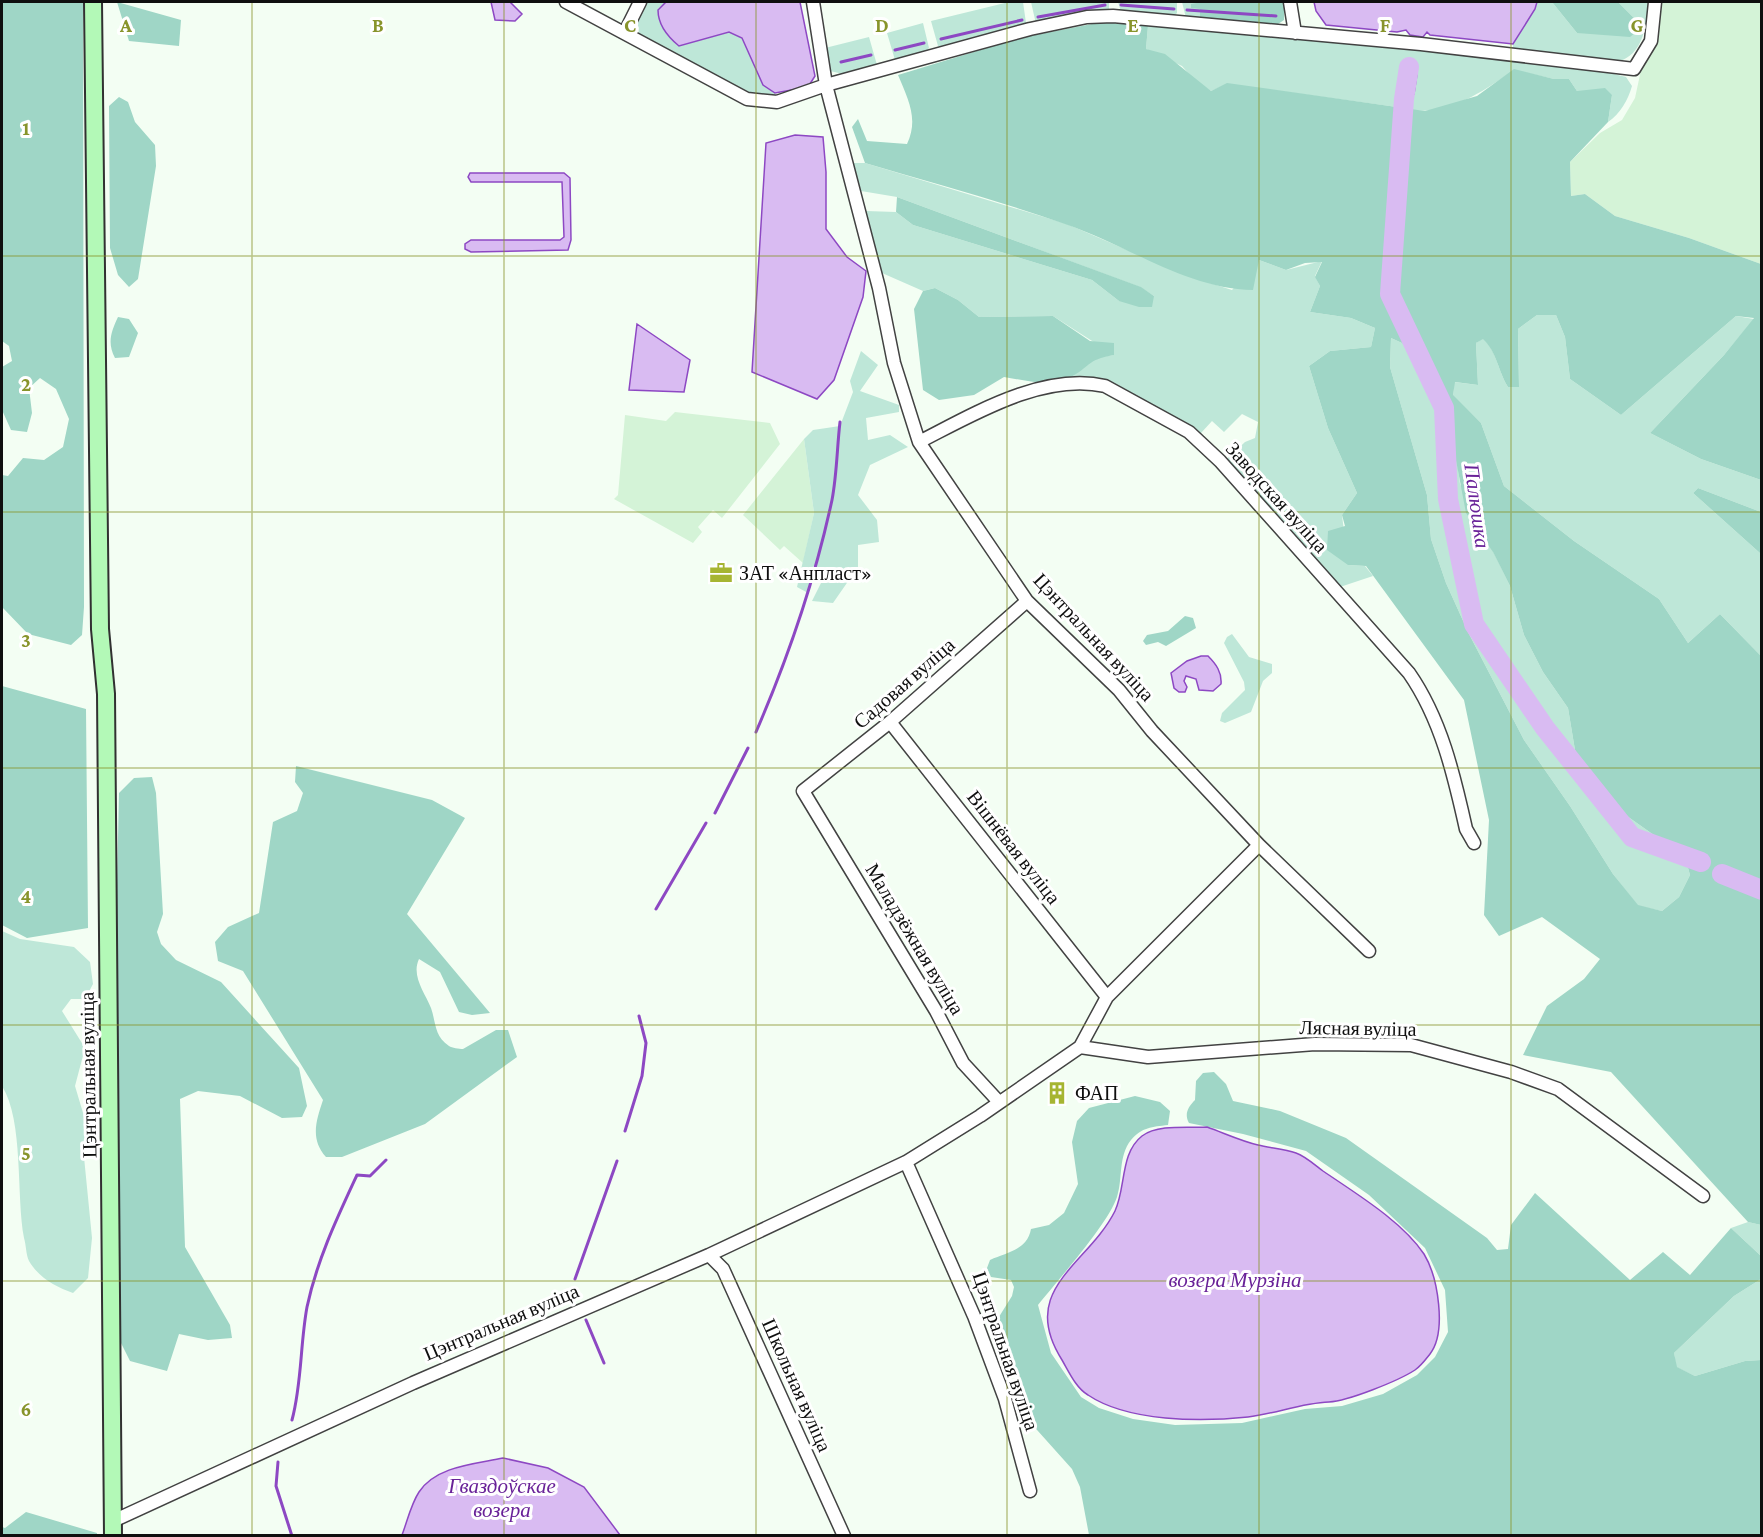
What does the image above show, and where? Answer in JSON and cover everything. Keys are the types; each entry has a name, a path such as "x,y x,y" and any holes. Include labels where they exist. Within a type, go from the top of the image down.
{"street":[{"name":"Цэнтральная вуліца","path":"93,2 100,629 106,694 113,1528 413,1383 709,1255 906,1162 1080,1047 1107,997 1259,845"},
{"path":"566,2 747,99 777,102 826,85 1030,29 1087,17 1113,16 1421,44 1634,69 1651,41 1654,2"},
{"path":"625,32 640,2"},
{"name":"Цэнтральная вуліца","path":"813,2 826,85 879,288 894,363 919,442 1027,601 1119,690 1152,731 1259,845 1369,951"},
{"path":"816,20 819,2"},
{"path":"1290,2 1295,33"},
{"name":"Заводская вуліца","path":"919,442 1019,393 1091,383 1105,386 1189,432 1220,461 1409,673 1426,698 1439,729 1466,829 1474,843"},
{"name":"Садовая вуліца","path":"803,791 890,722 1027,601"},
{"name":"Вішнёвая вуліца","path":"890,722 1107,997"},
{"name":"Маладзёжная вуліца","path":"803,791 936,1011 963,1063 999,1102"},
{"name":"Лясная вуліца","path":"1080,1047 1148,1057 1315,1044 1411,1045 1511,1072 1558,1089 1703,1196"},
{"name":"Цэнтральная вуліца","path":"906,1162 974,1316 1005,1399 1030,1491"},
{"name":"Школьная вуліца","path":"709,1255 723,1269 844,1536"}],"green space":[{"path":"645,2 666,2 658,9 679,46 730,32 742,38 763,84 775,93 776,97 750,93 639,34 637,19"},
{"path":"1009,2 1023,2 1026,23 1024,26 941,48 938,46 931,21"},
{"path":"1031,2 1109,2 1109,9 1036,24"},
{"path":"1118,2 1177,2 1177,13 1174,16 1121,12"},
{"path":"1182,2 1203,2 1200,3 1200,19 1186,18"},
{"path":"1537,2 1552,2 1577,33 1634,18 1618,2 1649,2 1645,29 1638,46 1633,53 1617,62 1513,51 1513,44"},
{"path":"1659,2 1761,2 1761,264 1689,238 1615,216 1585,194 1571,196 1570,162 1600,133 1622,120 1635,98 1641,70 1656,44"},
{"path":"923,23 929,48 926,52 895,60 887,33"},
{"path":"1148,26 1418,49 1606,72 1626,77 1632,86 1623,106 1608,122 1612,95 1577,91 1569,79 1554,79 1514,70 1479,93 1453,105 1426,111 1412,110 1417,74 1414,67 1415,59 1405,58 1400,71 1397,107 1227,84 1211,91 1196,82 1182,66 1146,49"},
{"path":"869,37 877,65 843,74 830,71 825,48"},
{"path":"852,163 865,163 1067,224 1185,275 1232,290 1259,260 1286,270 1322,261 1315,276 1320,286 1310,312 1351,318 1375,328 1371,347 1330,351 1309,366 1328,428 1357,493 1342,515 1348,565 1365,566 1373,576 1340,587 1227,459 1245,442 1255,438 1258,422 1242,414 1224,432 1212,421 1201,433 1106,380 1091,377 1069,379 1094,358 1114,355 1053,316 979,317 958,300 935,288 923,291 882,273 866,211 896,212 913,225 1092,280 1119,301 1154,296 1140,287 897,197 861,191"},
{"path":"1537,315 1556,315 1565,337 1570,379 1621,415 1736,316 1754,319 1724,355 1650,433 1701,459 1761,480 1761,512 1698,488 1693,493 1761,554 1761,656 1720,614 1688,643 1659,599 1574,541 1504,486 1481,423 1453,396 1454,382 1478,385 1476,343 1483,338 1488,343 1508,387 1519,387 1518,329"},
{"path":"1391,338 1402,343 1445,402 1455,444 1460,484 1510,586 1524,635 1543,672 1568,708 1575,750 1589,783 1617,809 1685,857 1690,875 1679,897 1662,911 1638,906 1613,874 1570,806 1524,740 1469,634 1446,583 1431,539 1427,495 1390,367"},
{"path":"861,351 878,365 860,391 899,405 899,412 866,418 868,440 890,435 908,447 870,465 858,495 877,520 879,542 858,545 858,567 833,603 812,601 825,575 818,567 813,566 808,593 797,587 814,513 804,439 813,430 840,426 853,392 850,381"},
{"path":"675,412 770,423 780,444 722,518 713,510 698,527 702,532 693,543 614,499 618,495 625,415 666,421"},
{"path":"804,439 814,513 803,563 784,546 780,550 743,515"},
{"path":"1232,634 1249,657 1272,664 1272,673 1263,681 1251,712 1225,723 1220,721 1222,713 1245,690 1244,682 1224,643"},
{"path":"2,931 20,939 74,947 90,962 93,984 85,999 71,999 62,1011 85,1048 75,1086 86,1123 84,1157 92,1238 88,1278 73,1293 54,1285 43,1277 29,1261 27,1253 22,1221 17,1138 9,1101 2,1086"},
{"path":"1748,1222 1761,1225 1761,1256 1731,1228"},
{"path":"1761,1279 1761,1360 1745,1361 1695,1376 1676,1367 1674,1353 1734,1296"}],"shaded area":[{"path":"2,2 83,2 84,607 82,635 71,645 28,634 2,607 2,475 8,476 23,458 44,460 63,447 69,419 56,389 40,378 29,388 32,413 27,432 11,430 2,410 2,367 12,361 9,346 2,341"},
{"path":"117,2 181,20 179,46 129,41"},
{"path":"1284,2 1284,20 1275,26 1200,19 1200,9 1191,8 1191,4"},
{"path":"1552,2 1618,2 1634,18 1635,33 1630,37 1577,33"},
{"path":"1102,22 1148,26 1146,49 1165,54 1211,91 1227,83 1425,111 1477,96 1514,69 1554,79 1569,79 1577,91 1605,88 1612,95 1608,122 1570,162 1571,196 1585,194 1615,216 1689,238 1761,264 1761,480 1701,459 1650,433 1724,355 1754,318 1736,316 1621,415 1570,379 1565,337 1556,315 1537,315 1518,329 1519,387 1508,387 1488,344 1483,339 1476,343 1478,385 1455,382 1453,395 1481,423 1504,486 1574,541 1659,599 1688,643 1720,614 1761,656 1761,1225 1748,1222 1611,1072 1523,1055 1547,1006 1584,979 1600,959 1542,917 1499,936 1484,915 1489,820 1464,700 1366,566 1348,565 1327,550 1328,531 1345,526 1342,515 1357,493 1328,428 1309,366 1330,351 1371,347 1375,328 1351,318 1310,312 1320,286 1315,277 1322,262 1305,263 1286,270 1259,260 1253,290 1229,288 1181,274 1065,224 865,163 852,127 858,119 867,141 907,144 912,126 911,109 898,75 1020,38","holes":["1391,338 1402,343 1445,402 1466,513 1493,552 1510,586 1524,635 1543,672 1568,708 1575,750 1589,783 1617,809 1685,857 1690,875 1679,897 1662,911 1638,905 1613,874 1570,806 1524,740 1469,634 1446,583 1431,539 1427,495 1390,367"]},
{"path":"119,97 128,102 135,122 155,145 156,166 138,279 129,287 118,275 110,248 109,106"},
{"path":"897,197 1141,287 1154,296 1152,307 1139,307 1119,301 1092,280 913,225 896,212"},
{"path":"935,288 958,300 979,317 1053,316 1090,341 1114,343 1114,355 1093,362 1062,381 1037,382 1004,377 974,395 939,400 923,390 914,309 923,291"},
{"path":"118,317 129,319 138,333 129,357 115,358 111,347 112,333"},
{"path":"1698,488 1761,512 1761,554 1693,493"},
{"path":"1185,616 1193,618 1196,628 1166,646 1158,642 1146,645 1143,641 1147,635 1168,631"},
{"path":"2,686 86,709 88,928 27,938 2,925"},
{"path":"296,766 432,800 465,818 407,914 490,1013 472,1015 459,1012 440,972 419,959 418,978 431,1008 438,1033 449,1046 463,1049 496,1030 508,1030 517,1057 425,1124 342,1157 326,1157 321,1150 316,1130 323,1100 243,971 218,961 215,942 228,927 259,913 273,822 297,811 303,793 295,782"},
{"path":"152,777 156,793 163,914 157,932 161,944 176,960 221,982 299,1068 307,1106 302,1117 282,1118 240,1096 198,1091 180,1099 185,1247 230,1325 232,1338 208,1340 179,1334 167,1371 130,1361 121,1343 116,929 119,793 134,778"},
{"path":"1214,1072 1226,1084 1233,1101 1280,1111 1346,1138 1487,1238 1497,1250 1508,1249 1511,1225 1535,1193 1630,1280 1663,1252 1690,1275 1731,1228 1761,1256 1761,1279 1734,1296 1674,1353 1677,1367 1695,1376 1745,1361 1761,1360 1761,1535 1089,1535 1080,1487 1072,1469 1029,1421 1025,1394 1016,1376 1001,1365 995,1347 997,1320 1012,1296 1014,1287 1011,1280 991,1277 987,1268 990,1260 1021,1246 1029,1236 1031,1229 1049,1225 1064,1213 1078,1184 1072,1142 1077,1121 1089,1108 1135,1096 1160,1102 1170,1111 1168,1125 1143,1130 1131,1140 1122,1160 1119,1190 1112,1208 1104,1222 1038,1305 1051,1353 1081,1397 1099,1408 1133,1419 1175,1425 1242,1423 1305,1409 1342,1406 1383,1394 1417,1375 1435,1357 1448,1332 1445,1290 1425,1248 1369,1195 1306,1151 1243,1134 1189,1123 1187,1114 1195,1100 1196,1081 1203,1073"},
{"path":"26,1512 97,1533 97,1535 2,1535 2,1527 5,1528"}],"water":[{"path":"491,2 510,2 522,14 515,21 495,20"},
{"path":"666,2 800,2 815,76 808,87 775,93 763,85 742,38 729,32 679,46 668,35 660,21 658,10"},
{"path":"1314,2 1537,2 1513,44 1430,35 1427,32 1423,37 1410,35 1406,30 1397,32 1326,25 1316,11"},
{"path":"1403,66 1414,67 1417,74 1414,94 1404,99 1397,91"},
{"path":"795,135 823,137 826,172 826,229 847,257 866,271 863,297 834,380 817,399 752,372 766,143"},
{"path":"470,173 564,173 570,178 571,240 568,250 471,252 465,249 465,244 471,240 560,240 564,237 562,182 471,182 468,177"},
{"path":"637,324 690,360 684,392 629,390"},
{"path":"1208,656 1216,665 1221,676 1221,684 1213,691 1199,690 1196,679 1186,676 1185,692 1179,692 1174,688 1171,673 1187,661"},
{"name":"возера Мурзіна","path":"1173,1127 1207,1127 1252,1143 1303,1156 1377,1208 1415,1242 1429,1264 1439,1304 1435,1344 1430,1354 1417,1368 1385,1385 1337,1401 1308,1404 1258,1416 1229,1419 1165,1418 1123,1411 1104,1404 1080,1388 1067,1370 1050,1335 1048,1314 1052,1296 1062,1279 1103,1230 1115,1211 1127,1161 1135,1143 1142,1136 1156,1130"},
{"name":"Гваздоўскае возера","path":"503,1458 548,1468 584,1487 620,1535 402,1535 414,1502 426,1483 446,1471"}],"waterway":[{"path":"1038,17 1105,5"},
{"path":"1121,5 1174,9"},
{"path":"1187,10 1276,16"},
{"path":"941,39 1022,20"},
{"path":"895,50 924,43"},
{"path":"841,62 871,55"},
{"name":"Палюшка","path":"1409,67 1404,99 1390,294 1444,408 1448,499 1474,624 1545,728 1632,837 1701,862"},
{"path":"756,732 790,647 825,530 834,490 840,422"},
{"path":"715,813 748,748"},
{"path":"656,909 706,823"},
{"name":"Палюшка","path":"1722,874 1762,890"},
{"path":"625,1131 642,1076 646,1043 639,1016"},
{"path":"292,1420 298,1392 307,1307 322,1256 357,1175 370,1176 386,1160"},
{"path":"575,1279 617,1161"},
{"path":"586,1320 604,1363"},
{"path":"278,1462 276,1486 292,1536"}],"place":[{"name":"ЗАТ «Анпласт»","path":"721,573"},
{"name":"ФАП","path":"1057,1093"}]}
